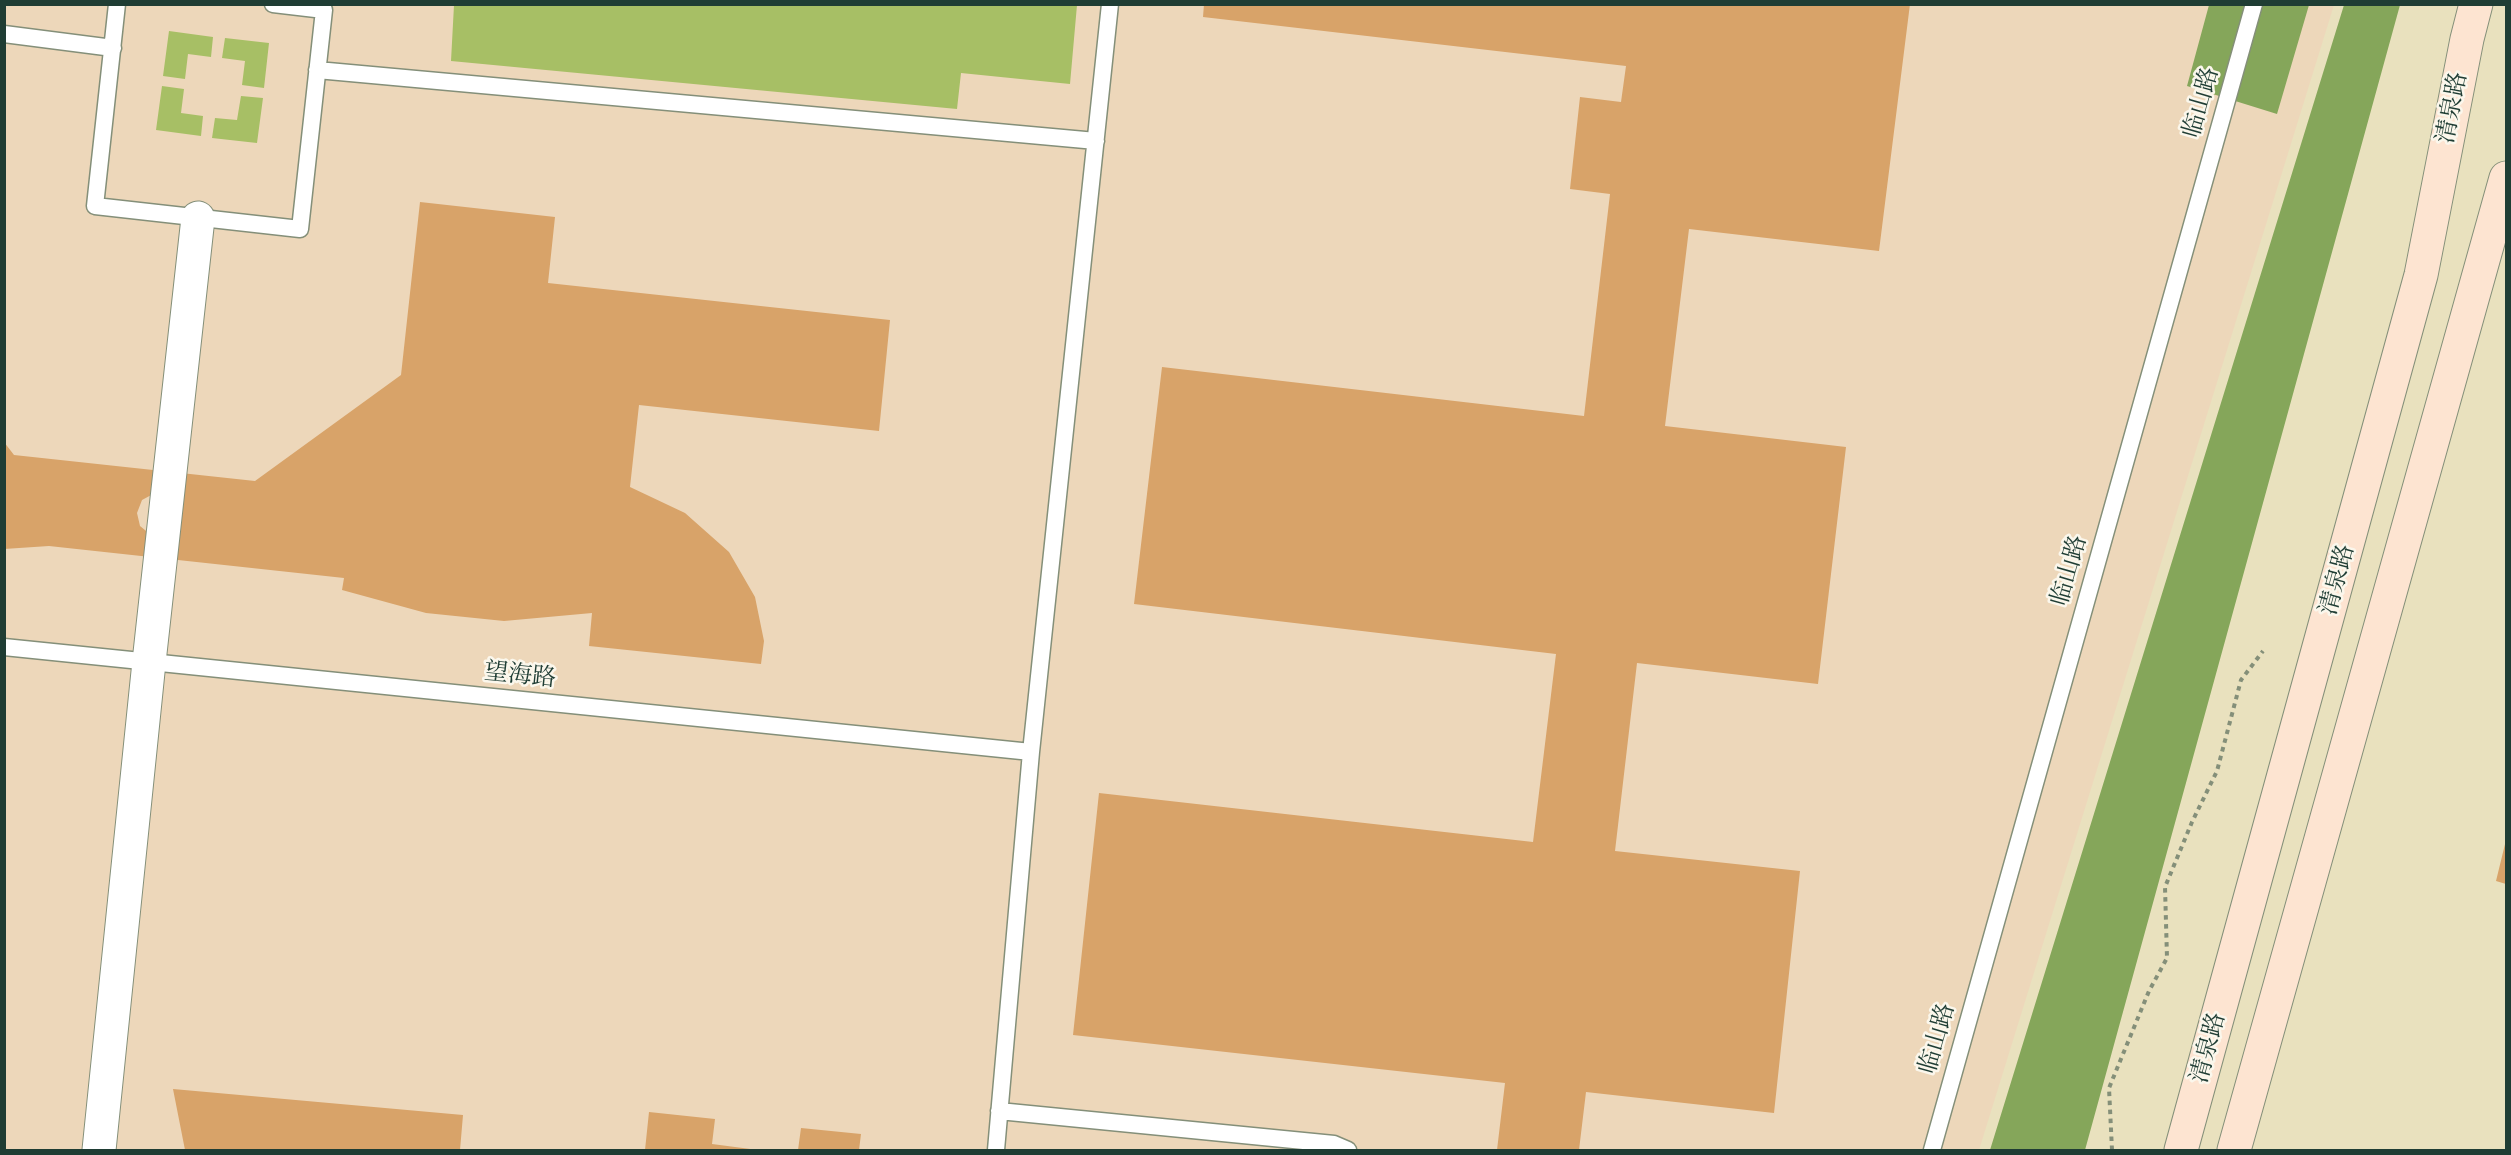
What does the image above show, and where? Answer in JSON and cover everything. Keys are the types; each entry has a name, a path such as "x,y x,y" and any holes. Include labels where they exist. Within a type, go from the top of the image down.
{"main road":[{"name":"清泉路","path":"2181,1150 2421,275 2467,39 2476,4"},
{"path":"2234,1150 2506,178"}],"street":[{"path":"99,1150 149,662 198,218"}],"lane":[{"path":"117,4 95,206 300,229 324,10 273,4"},
{"path":"996,1150 1031,752 1110,4"},
{"name":"临山路","path":"1932,1150 2254,4"},
{"path":"4,34 113,48"},
{"path":"317,70 1096,141"},
{"name":"望海路","path":"4,647 1031,752"},
{"path":"999,1111 1335,1144 1348,1150"}],"path":[{"path":"2112,1150 2109,1088 2149,991 2167,958 2165,887 2192,822 2217,771 2241,680 2263,651"}],"shaded area":[{"path":"5,5 2334,5 1979,1150 5,1150"}],"green space":[{"path":"454,4 1077,5 1070,84 961,73 957,109 451,61"},
{"path":"2209,5 2309,5 2277,114 2187,86"},
{"path":"2344,5 2400,5 2085,1150 1990,1150"},
{"path":"169,31 213,37 211,57 188,54 185,79 163,76"},
{"path":"225,38 269,43 264,88 242,85 245,61 222,58"},
{"path":"162,86 184,89 181,113 203,116 201,136 156,130"},
{"path":"241,96 263,98 257,143 212,138 215,118 237,120"}],"building":[{"path":"1204,4 1910,4 1879,251 1689,229 1665,426 1846,447 1818,684 1637,663 1615,851 1800,871 1774,1113 1586,1092 1579,1150 1497,1150 1505,1083 1073,1035 1099,793 1533,842 1556,654 1134,604 1162,367 1584,416 1610,194 1570,189 1580,97 1621,102 1626,66 1203,17"},
{"path":"420,202 555,217 548,283 890,320 879,431 639,405 630,487 685,513 729,552 755,597 764,641 761,664 589,646 592,613 504,621 426,613 342,590 344,578 49,546 4,549 4,442 14,455 255,481 401,375","holes":["155,493 151,535 140,526 137,513 142,500"]},
{"path":"2506,840 2506,884 2496,881"},
{"path":"173,1089 463,1115 460,1150 185,1150"},
{"path":"649,1112 715,1119 712,1144 758,1150 645,1150"},
{"path":"801,1128 861,1134 859,1150 798,1150"}]}
